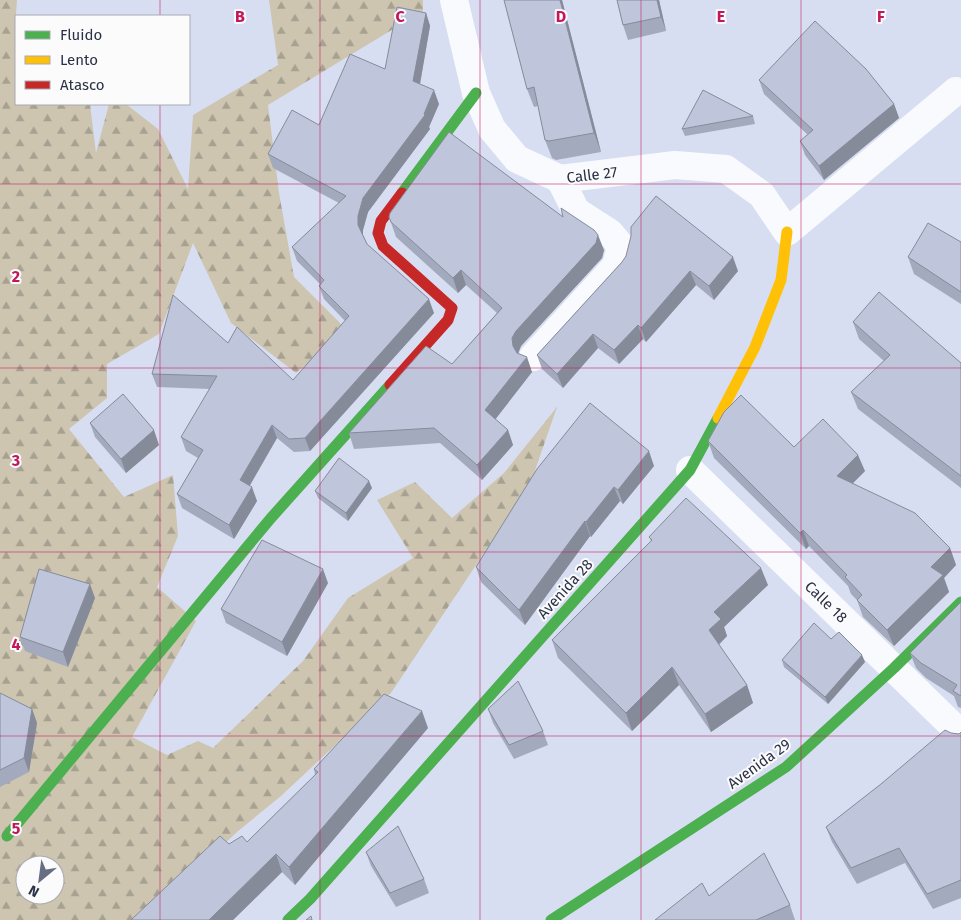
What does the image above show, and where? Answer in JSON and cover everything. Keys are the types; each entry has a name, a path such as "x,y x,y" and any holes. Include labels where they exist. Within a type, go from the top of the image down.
{"street":[{"name":"Calle 27","path":"454,0 476,93 492,129 518,159 560,179 675,165 726,169 762,195 787,232"},
{"path":"787,232 956,91"},
{"path":"7,836 271,518 448,320 452,308 383,246 378,233 381,221 476,93"},
{"path":"532,357 616,266 621,246 610,233 576,210 560,179"},
{"name":"Avenida 28","path":"288,920 317,892 690,470 755,347 781,280 787,232"},
{"name":"Calle 18","path":"690,470 961,734"},
{"name":"Avenida 29","path":"551,920 786,767 894,668 961,602"}],"green space":[{"path":"0,0 17,0 15,15 15,105 90,105 96,153 109,105 127,105 158,129 188,189 193,115 278,65 269,0 423,0 423,11 268,105 279,193 294,277 347,330 296,373 231,323 193,243 159,334 107,364 107,398 69,429 124,497 173,475 178,536 157,587 196,621 132,737 167,755 198,741 213,748 303,661 348,598 413,558 377,500 415,482 452,518 504,473 557,407 531,482 391,693 281,796 237,832 144,920 0,920"}],"building":[{"path":"504,0 560,0 594,133 549,141 545,140 534,87 527,89"},
{"path":"617,0 657,0 661,17 623,25"},
{"path":"397,7 426,13 413,81 434,90 425,115 363,198 358,216 358,225 367,244 429,299 305,438 289,439 272,425 240,480 252,487 229,525 177,494 203,450 181,437 217,376 152,374 173,295 228,343 237,327 293,380 349,316 319,286 324,280 292,247 346,196 268,154 292,110 319,125 350,54 385,69"},
{"path":"815,21 866,69 894,104 819,166 800,141 813,130 759,80"},
{"path":"703,90 753,116 682,129"},
{"path":"449,132 563,217 561,208 594,230 598,235 596,243 516,331 512,338 513,346 517,353 527,357 485,410 508,430 477,465 434,428 349,433 426,346 452,364 502,308 461,270 453,278 391,222 389,217"},
{"path":"656,196 733,257 709,286 690,271 641,328 638,325 614,350 593,334 557,374 537,355 622,262 626,256 631,236 631,227"},
{"path":"928,223 961,242 961,292 908,257"},
{"path":"879,292 961,363 961,476 851,392 890,355 853,322"},
{"path":"123,394 154,430 121,459 90,423"},
{"path":"741,395 794,447 823,419 858,455 837,476 915,513 950,548 931,567 943,575 887,630 857,600 862,595 845,577 847,575 803,530 800,533 708,441 724,412"},
{"path":"590,403 649,451 618,490 614,487 585,521 519,610 476,567 537,469"},
{"path":"339,458 369,481 346,513 315,491"},
{"path":"686,498 761,568 714,612 721,619 709,630 747,685 705,714 672,667 626,713 552,640 652,540 649,537"},
{"path":"262,540 323,569 282,642 221,609"},
{"path":"39,569 90,584 63,652 20,637"},
{"path":"961,602 961,696 953,691 957,685 921,663 910,653"},
{"path":"814,623 831,639 839,632 862,655 825,697 782,660"},
{"path":"518,681 543,731 509,745 488,709"},
{"path":"0,693 32,709 24,758 0,770"},
{"path":"384,694 422,711 289,867 276,854 209,920 131,920 220,836 229,844 242,836 247,842 318,772 314,769"},
{"path":"945,730 959,734 961,732 961,880 927,894 899,848 851,868 826,827"},
{"path":"398,826 424,879 390,893 366,852"},
{"path":"764,853 790,905 756,920 655,920 702,883 709,896"}],"traffic: fast":[{"path":"402,193 476,93"},
{"path":"7,836 271,518 390,385"},
{"path":"288,920 310,899 690,470 718,418"},
{"path":"551,920 786,767 894,668 961,602"}],"traffic: slow":[{"path":"718,418 755,347 781,280 787,232"}],"traffic: jam":[{"path":"390,385 448,320 452,308 383,246 378,233 381,221 402,193"}]}
